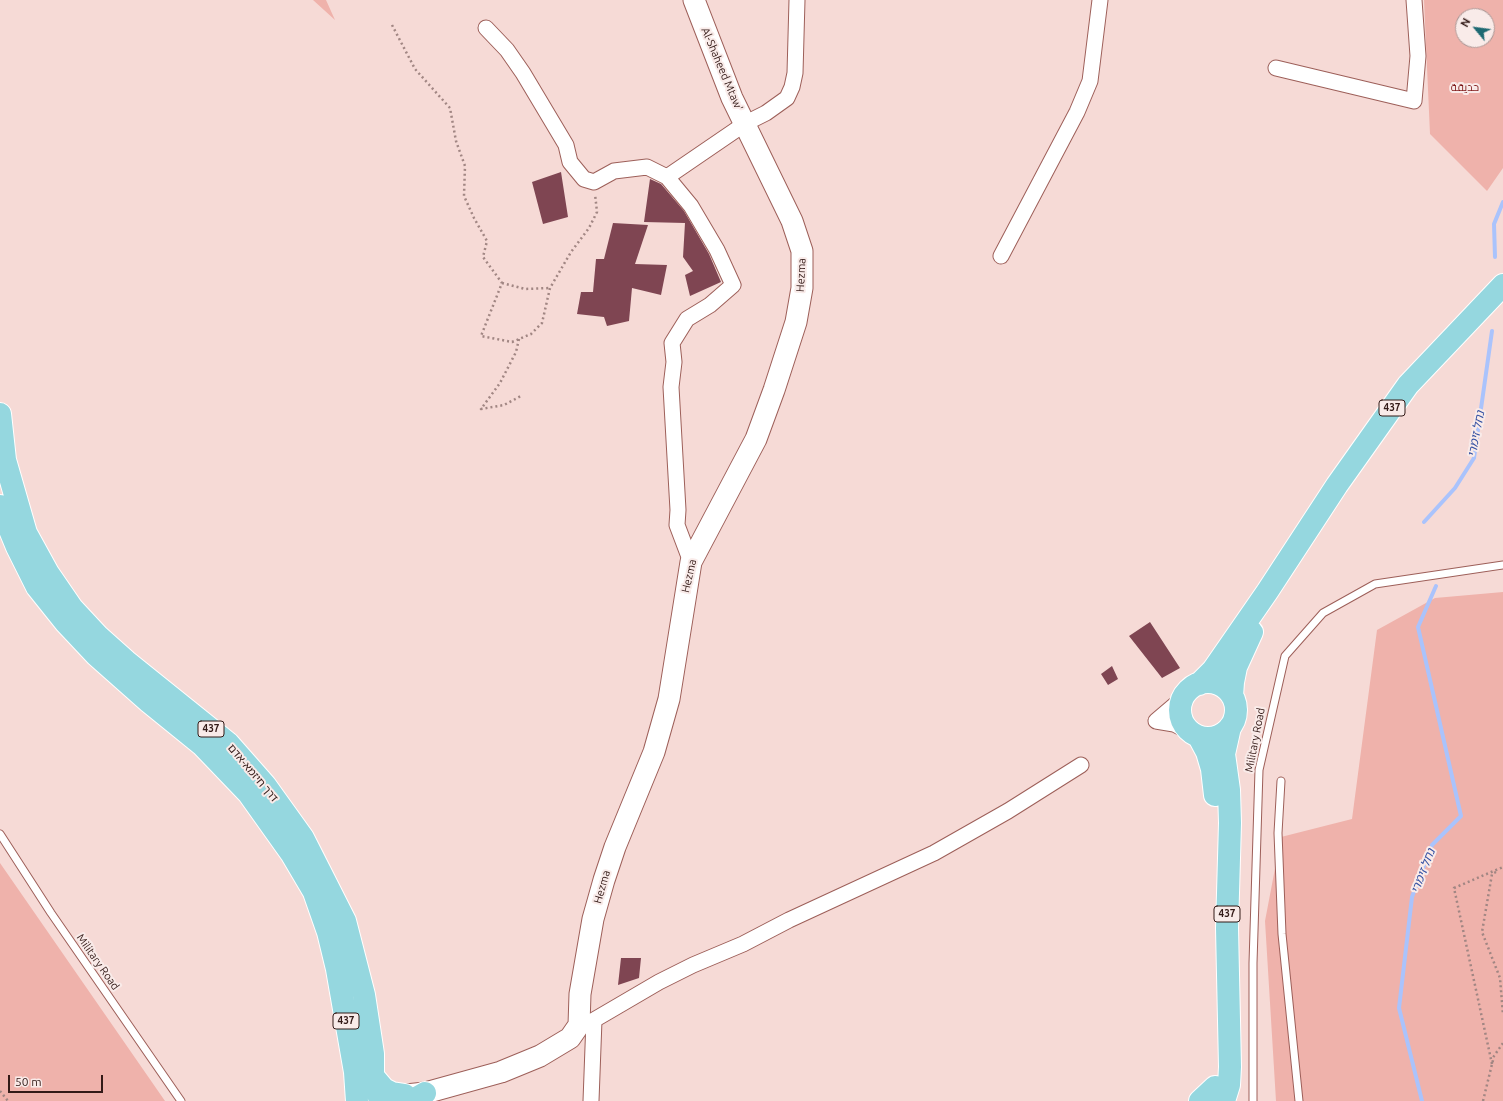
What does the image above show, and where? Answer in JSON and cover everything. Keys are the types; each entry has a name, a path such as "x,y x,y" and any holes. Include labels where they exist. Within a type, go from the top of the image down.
{"main road":[{"name":"437","path":"1199,684 1213,670 1337,485 1408,385 1503,285"},
{"name":"דרך חיזמא-אדם","path":"0,414 5,460 26,533 48,573 72,608 98,636 115,651 228,743 265,784 304,838 345,921 364,995 373,1054 364,1074 357,1101"},
{"name":"דרך חיזמא-אדם","path":"0,506 17,547 37,587 64,622 96,655 149,702 202,745 249,794 291,853 314,892 328,932 364,1074 378,1100"},
{"name":"437","path":"1232,696 1233,682 1243,650 1298,545"},
{"path":"1208,682 1218,684 1226,689 1232,696 1236,712 1230,728 1216,737 1195,734 1184,725 1180,716 1180,707 1183,698 1187,692 1199,684 1208,682"},
{"name":"437","path":"1212,1098 1229,1085 1230,1067 1227,928 1230,823 1229,790 1224,754 1225,742 1230,728"},
{"name":"437","path":"1195,734 1207,752 1215,791 1213,928 1218,1070 1212,1098"},
{"path":"364,1074 392,1093 414,1096"}],"street":[{"name":"Al-Shaheed Mtaw'","path":"667,177 746,123 732,98 694,0"},
{"path":"746,123 787,98 792,87 796,73 796,0"},
{"path":"1001,256 1077,112 1090,81 1100,0"},
{"path":"1276,68 1414,101 1418,56 1414,0"},
{"path":"486,28 507,50 523,73 562,138 570,162 584,179 594,182 614,171 647,167 667,177 690,206 717,250 732,285 710,305 687,319 672,343 674,362 671,387 678,510 677,525 691,562"},
{"name":"Hezma","path":"587,1022 580,994 593,919 615,847 654,752 669,699 691,562 756,439 796,322 802,288 802,251 792,221 746,123"},
{"path":"378,1100 414,1096 501,1072 540,1056 570,1038 587,1022 659,982 693,965 743,944 789,920 934,853 1008,811 1081,765"},
{"path":"587,1022 594,1064 591,1101"}],"lane":[{"name":"Military Road","path":"1253,1101 1253,963 1259,770 1285,656 1323,613 1375,584 1503,565"},
{"path":"1281,781 1278,833 1282,934 1300,1101"},
{"name":"Military Road","path":"0,834 51,914 181,1101"}],"path":[{"path":"392,25 416,69 450,108 456,141 465,166 464,196 487,241 483,257 502,283 525,289 550,288"},
{"path":"502,283 481,336 512,342 531,334 542,323 550,288 571,252 589,228 597,212 594,182"},
{"path":"519,339 516,352 500,383 481,409 504,405 521,396"},
{"path":"1503,867 1492,874 1482,932 1500,978 1503,1015"},
{"path":"1492,1064 1454,888 1503,867"},
{"path":"1483,1101 1494,1056 1503,1043"},
{"path":"0,1092 8,1101"}],"green space":[{"path":"313,0 326,0 335,20"},
{"name":"حديقة","path":"1424,0 1503,0 1503,168 1487,191 1430,134"},
{"path":"1503,592 1503,1101 1276,1101 1265,921 1281,837 1352,819 1377,630 1435,598"},
{"path":"0,863 165,1101 0,1101"}],"building":[{"path":"561,172 568,217 543,224 532,182"},
{"path":"650,179 661,184 684,211 709,254 721,282 690,296 685,275 693,271 683,257 685,223 644,222"},
{"path":"613,223 648,225 635,264 667,265 661,295 632,288 629,321 607,326 604,317 577,314 581,292 593,292 596,259 604,259"},
{"path":"1150,622 1180,668 1162,678 1129,636"},
{"path":"1112,666 1118,679 1108,685 1101,674"},
{"path":"621,958 641,958 639,978 618,985"}],"waterway":[{"name":"נחל זימרי","path":"1495,257 1494,224 1503,202"},
{"name":"נחל זימרי","path":"1424,522 1455,488 1474,458 1492,331"},
{"name":"נחל זימרי","path":"1422,1101 1399,1008 1412,897 1432,845 1461,816 1418,627 1436,586"}]}
